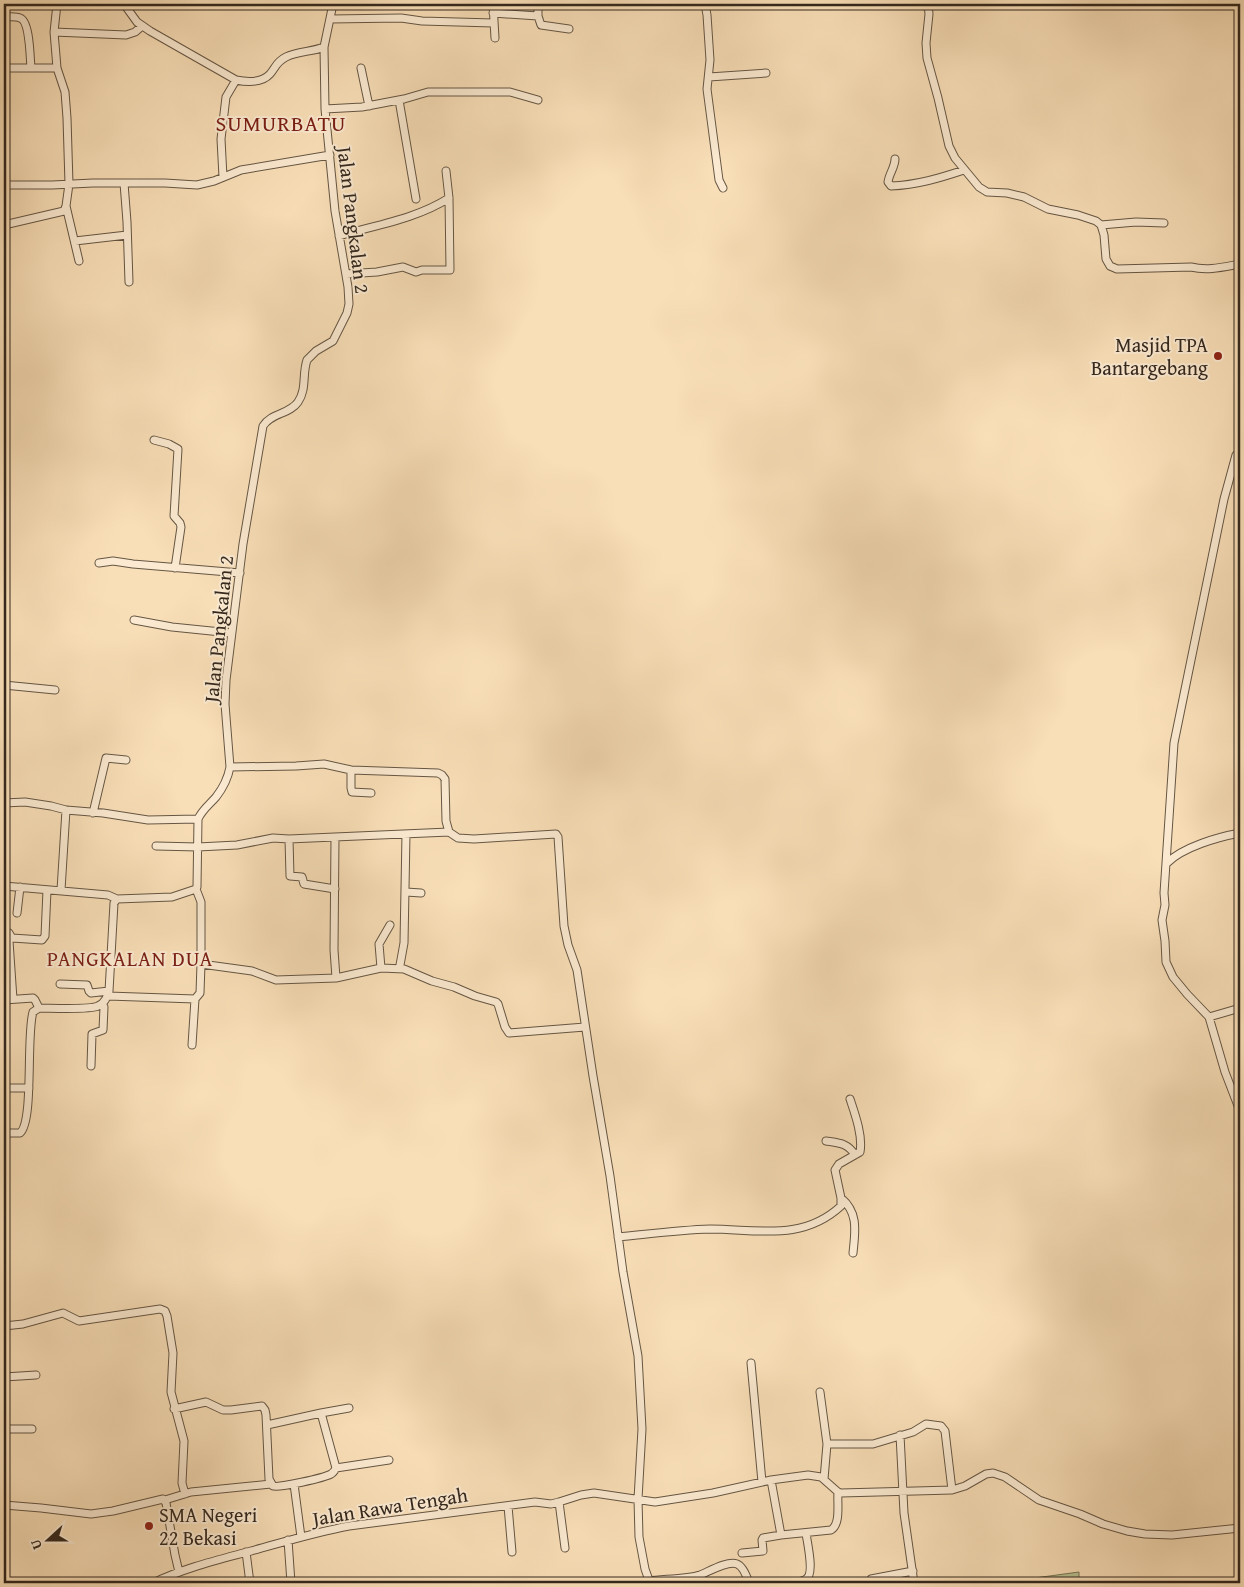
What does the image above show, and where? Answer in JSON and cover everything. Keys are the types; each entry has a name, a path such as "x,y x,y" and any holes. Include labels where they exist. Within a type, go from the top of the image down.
{"street":[{"path":"4,225 64,211 66,206 69,184 66,102 63,84 57,68 54,32 57,4"},
{"path":"124,4 136,22 142,26 236,80 244,82 263,79 271,73 275,65 285,58 324,47"},
{"name":"Jalan Pangkalan 2","path":"198,819 218,795 228,777 230,767 226,680 231,633 263,426 266,421 294,406 301,396 305,364 308,357 333,341 348,308 349,296 339,236 325,109 324,47 333,4"},
{"path":"493,4 495,38"},
{"path":"538,4 538,16 542,25 569,29"},
{"path":"705,4 709,43 708,100 719,180 723,188"},
{"path":"928,4 927,58 949,146 955,158 979,187 987,192 1007,193 1053,210 1089,218 1101,225 1136,222 1164,223"},
{"path":"493,13 538,16"},
{"path":"4,17 24,20 28,32 31,68"},
{"path":"330,20 401,18 422,21 493,23"},
{"path":"54,32 126,35 135,32 142,26"},
{"path":"4,68 57,68"},
{"path":"361,68 369,106"},
{"path":"709,76 766,73"},
{"path":"223,177 221,139 226,97 236,80"},
{"path":"325,109 369,106 428,92 497,91 510,92 538,100"},
{"path":"399,100 416,199"},
{"path":"4,185 124,183 197,185 241,170 330,155"},
{"path":"895,159 888,182 892,186 922,183 964,170"},
{"path":"346,274 377,272 403,267 416,272 422,270 450,270 449,198 446,171"},
{"path":"124,183 129,282"},
{"path":"339,236 411,216 449,198"},
{"path":"66,206 79,260"},
{"path":"1101,225 1104,235 1106,259 1110,266 1117,270 1185,267 1216,269 1240,264"},
{"path":"75,240 127,235"},
{"path":"154,440 178,449 174,516 181,527 175,568"},
{"path":"1240,452 1236,454 1224,499 1174,743 1164,893 1165,905 1162,920 1166,962 1169,970 1209,1017 1225,1072 1240,1111"},
{"path":"100,563 113,561 240,573"},
{"path":"134,620 172,627 231,633"},
{"path":"4,685 55,690"},
{"path":"93,813 106,758 126,760"},
{"path":"230,767 324,764 351,770 438,773 445,779 448,832"},
{"path":"351,770 352,792 371,793"},
{"path":"4,803 25,802 66,810 148,820 198,819 198,884 196,889 201,902 201,964 200,994 195,999 192,1046"},
{"path":"61,890 66,810"},
{"path":"156,846 198,847 245,844 273,838 289,839 448,832 458,838 474,839 556,834 558,837 564,926 568,945 577,970 638,1356 642,1429 638,1499 639,1537 645,1569 649,1582 698,1576 714,1568 733,1563 742,1568 749,1583"},
{"path":"400,965 404,943 406,834"},
{"path":"1167,863 1177,854 1234,834"},
{"path":"335,837 334,950 336,978"},
{"path":"289,839 290,876 302,877 304,884 335,889"},
{"path":"4,886 108,895 117,899 172,897 196,889"},
{"path":"16,914 20,887"},
{"path":"4,932 9,933 12,938 42,940 44,936 47,890"},
{"path":"406,892 420,893"},
{"path":"4,1133 20,1133 24,1130 29,1088 33,1012 39,1008 94,1008 102,1004 109,994 114,903 117,899"},
{"path":"381,968 379,944 390,925"},
{"path":"4,937 8,938 7,972 13,999"},
{"path":"201,964 252,971 276,980 336,978 381,968 404,969 432,981 496,1002 509,1033 585,1028"},
{"path":"60,984 87,985 91,993 195,999"},
{"path":"4,1000 33,998 39,1008"},
{"path":"91,1066 92,1034 103,1030 104,1007 102,1004"},
{"path":"1209,1017 1240,1008"},
{"path":"4,1088 29,1088"},
{"path":"618,1237 710,1229 758,1232 811,1226 841,1206 835,1170 839,1164 856,1155 861,1149 851,1103"},
{"path":"826,1141 846,1145 856,1155"},
{"path":"841,1198 851,1209 855,1226 853,1253"},
{"path":"4,1262 4,1275"},
{"path":"4,1326 23,1324 63,1314 79,1320 162,1310 167,1316 171,1337 173,1353 171,1392 184,1441 182,1483 185,1494"},
{"path":"751,1363 762,1482"},
{"path":"4,1377 36,1375"},
{"path":"820,1392 827,1444 824,1479 838,1492 952,1490 965,1486 986,1474 993,1473 1005,1477 1039,1500 1127,1531 1172,1535 1240,1528"},
{"path":"174,1409 206,1402 223,1410 262,1406 265,1410 267,1425 271,1484"},
{"path":"267,1425 349,1408"},
{"path":"321,1413 336,1468"},
{"path":"827,1444 873,1444 886,1442 900,1435 913,1432 926,1424 941,1426 944,1428 952,1490"},
{"path":"4,1427 7,1429 32,1429"},
{"path":"900,1435 903,1492 914,1583"},
{"path":"4,1505 91,1514 113,1512 159,1498 165,1500 185,1494 271,1484 276,1487 294,1484 332,1474 336,1468 389,1460"},
{"name":"Jalan Rawa Tengah","path":"153,1583 179,1572 246,1552 349,1526 535,1502 559,1502 581,1494 594,1493 655,1502 674,1500 771,1480 808,1475 824,1479"},
{"path":"771,1480 782,1535"},
{"path":"294,1484 301,1537"},
{"path":"742,1553 763,1551 762,1539 831,1530 836,1523 838,1492"},
{"path":"165,1500 179,1572"},
{"path":"559,1502 565,1548"},
{"path":"508,1506 512,1552"},
{"path":"791,1583 806,1579 810,1575 811,1566 806,1533"},
{"path":"288,1540 291,1583"},
{"path":"246,1552 250,1583"},
{"path":"869,1583 871,1578 913,1571"}],"green space":[{"path":"1079,1572 1079,1583 1021,1583 1020,1580"}],"place":[{"name":"Masjid TPA Bantargebang","path":"1218,356"},
{"name":"SMA Negeri 22 Bekasi","path":"149,1526"}],"district":[{"name":"SUMURBATU","path":"281,123"},
{"name":"PANGKALAN DUA","path":"130,958"}]}
